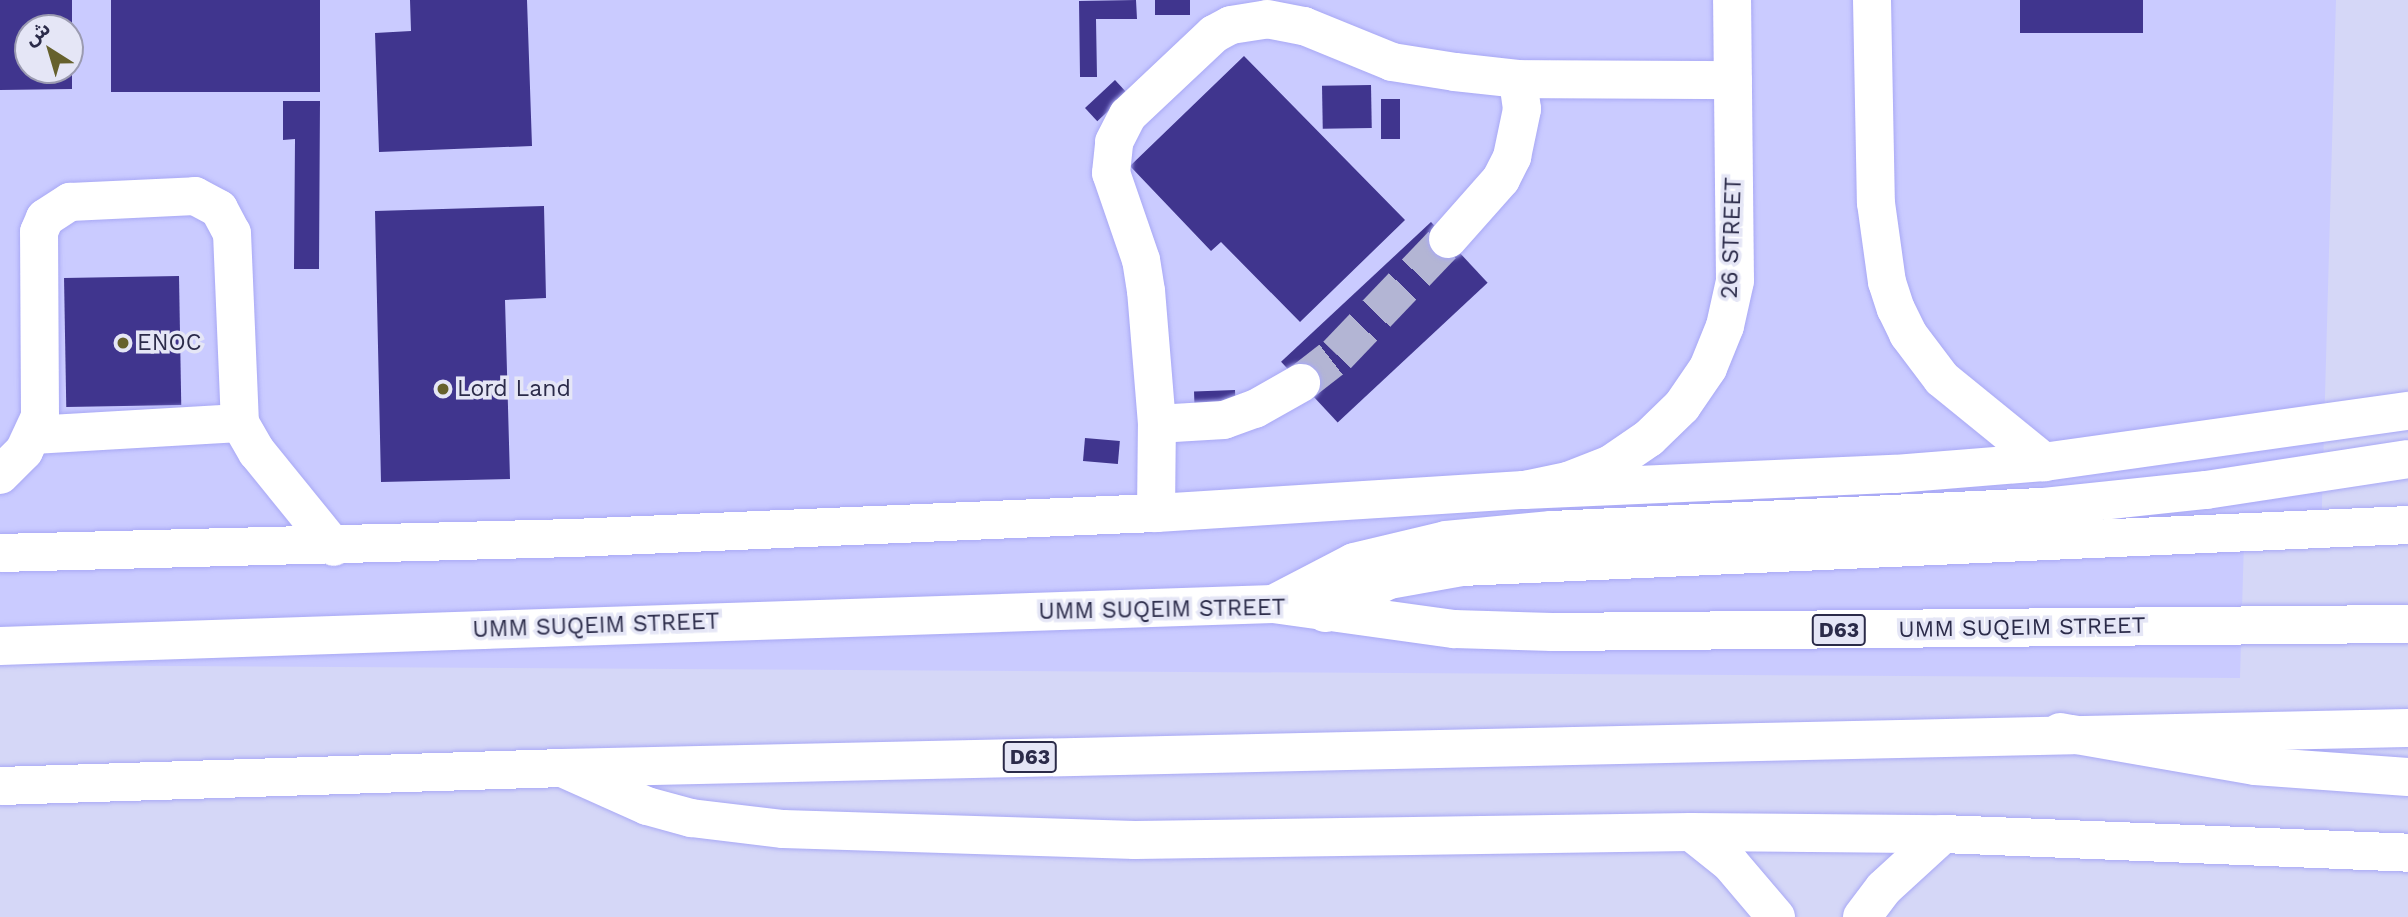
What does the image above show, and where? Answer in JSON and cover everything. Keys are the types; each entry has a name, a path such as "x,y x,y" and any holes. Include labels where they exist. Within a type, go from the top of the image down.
{"main road":[{"name":"26 STREET","path":"1524,490 1568,481 1611,464 1649,438 1682,406 1708,368 1725,326 1735,281 1732,0"},
{"path":"1872,0 1875,203 1887,282 1896,309 1908,334 1942,379 2045,462"},
{"path":"1156,513 1157,424 1141,260 1111,173 1114,142 1128,115 1214,34 1231,25 1267,19 1304,26 1392,62 1518,79 1733,80"},
{"path":"1448,239 1501,179 1512,157 1522,110 1518,79"},
{"path":"0,475 33,435 43,397 40,232 45,218 70,202 195,196 219,209 232,233 240,423 257,453 334,547"},
{"path":"1157,424 1224,420 1255,410 1301,383"},
{"path":"0,552 334,547 1156,513 1524,490 1786,480 2045,462 2408,411"},
{"path":"33,435 240,423"},
{"path":"1273,604 1354,562 1446,540 1552,530 2044,507 2206,490 2408,459"},
{"path":"1325,613 1389,580 1462,567 2408,525"},
{"name":"UMM SUQEIM STREET","path":"0,646 1273,604 1454,629 1552,632 2408,624"},
{"name":"D63","path":"0,786 562,768 2060,733 2408,728"},
{"path":"2060,733 2255,766 2408,777"},
{"path":"562,768 647,806 691,818 783,830 1135,840 1691,832 1943,834 2408,853"},
{"path":"1691,832 1730,863 1776,917"},
{"path":"1862,917 1884,888 1943,834"}],"shaded area":[{"path":"0,0 2336,0 2321,540 2244,541 2240,678 0,665"}],"building":[{"path":"0,0 72,0 72,14 14,14 14,84 72,84 72,89 0,90"},
{"path":"111,0 320,0 320,92 111,92"},
{"path":"410,0 527,0 532,146 379,152 375,33 411,31"},
{"path":"1136,0 1137,19 1096,19 1097,77 1080,77 1079,1"},
{"path":"1155,0 1190,0 1190,15 1155,15"},
{"path":"2020,0 2143,0 2143,33 2020,33"},
{"path":"1244,56 1405,220 1300,322 1221,242 1211,251 1130,166"},
{"path":"1115,80 1127,93 1097,121 1085,108"},
{"path":"1371,85 1372,128 1323,129 1322,86"},
{"path":"1381,99 1400,99 1400,139 1381,139"},
{"path":"283,101 320,101 319,269 294,269 295,139 283,140"},
{"name":"Lord Land","path":"544,206 546,298 505,300 510,479 381,482 375,211"},
{"path":"1431,222 1488,283 1338,423 1281,362"},
{"name":"ENOC","path":"179,276 181,405 66,407 64,278"},
{"path":"1235,390 1236,415 1195,416 1194,391"},
{"path":"1085,438 1120,441 1118,464 1083,461"}],"tunnel":[{"path":"1301,383 1337,355 1448,239"}],"place":[{"name":"ENOC","path":"123,343"},
{"name":"Lord Land","path":"443,389"}]}
